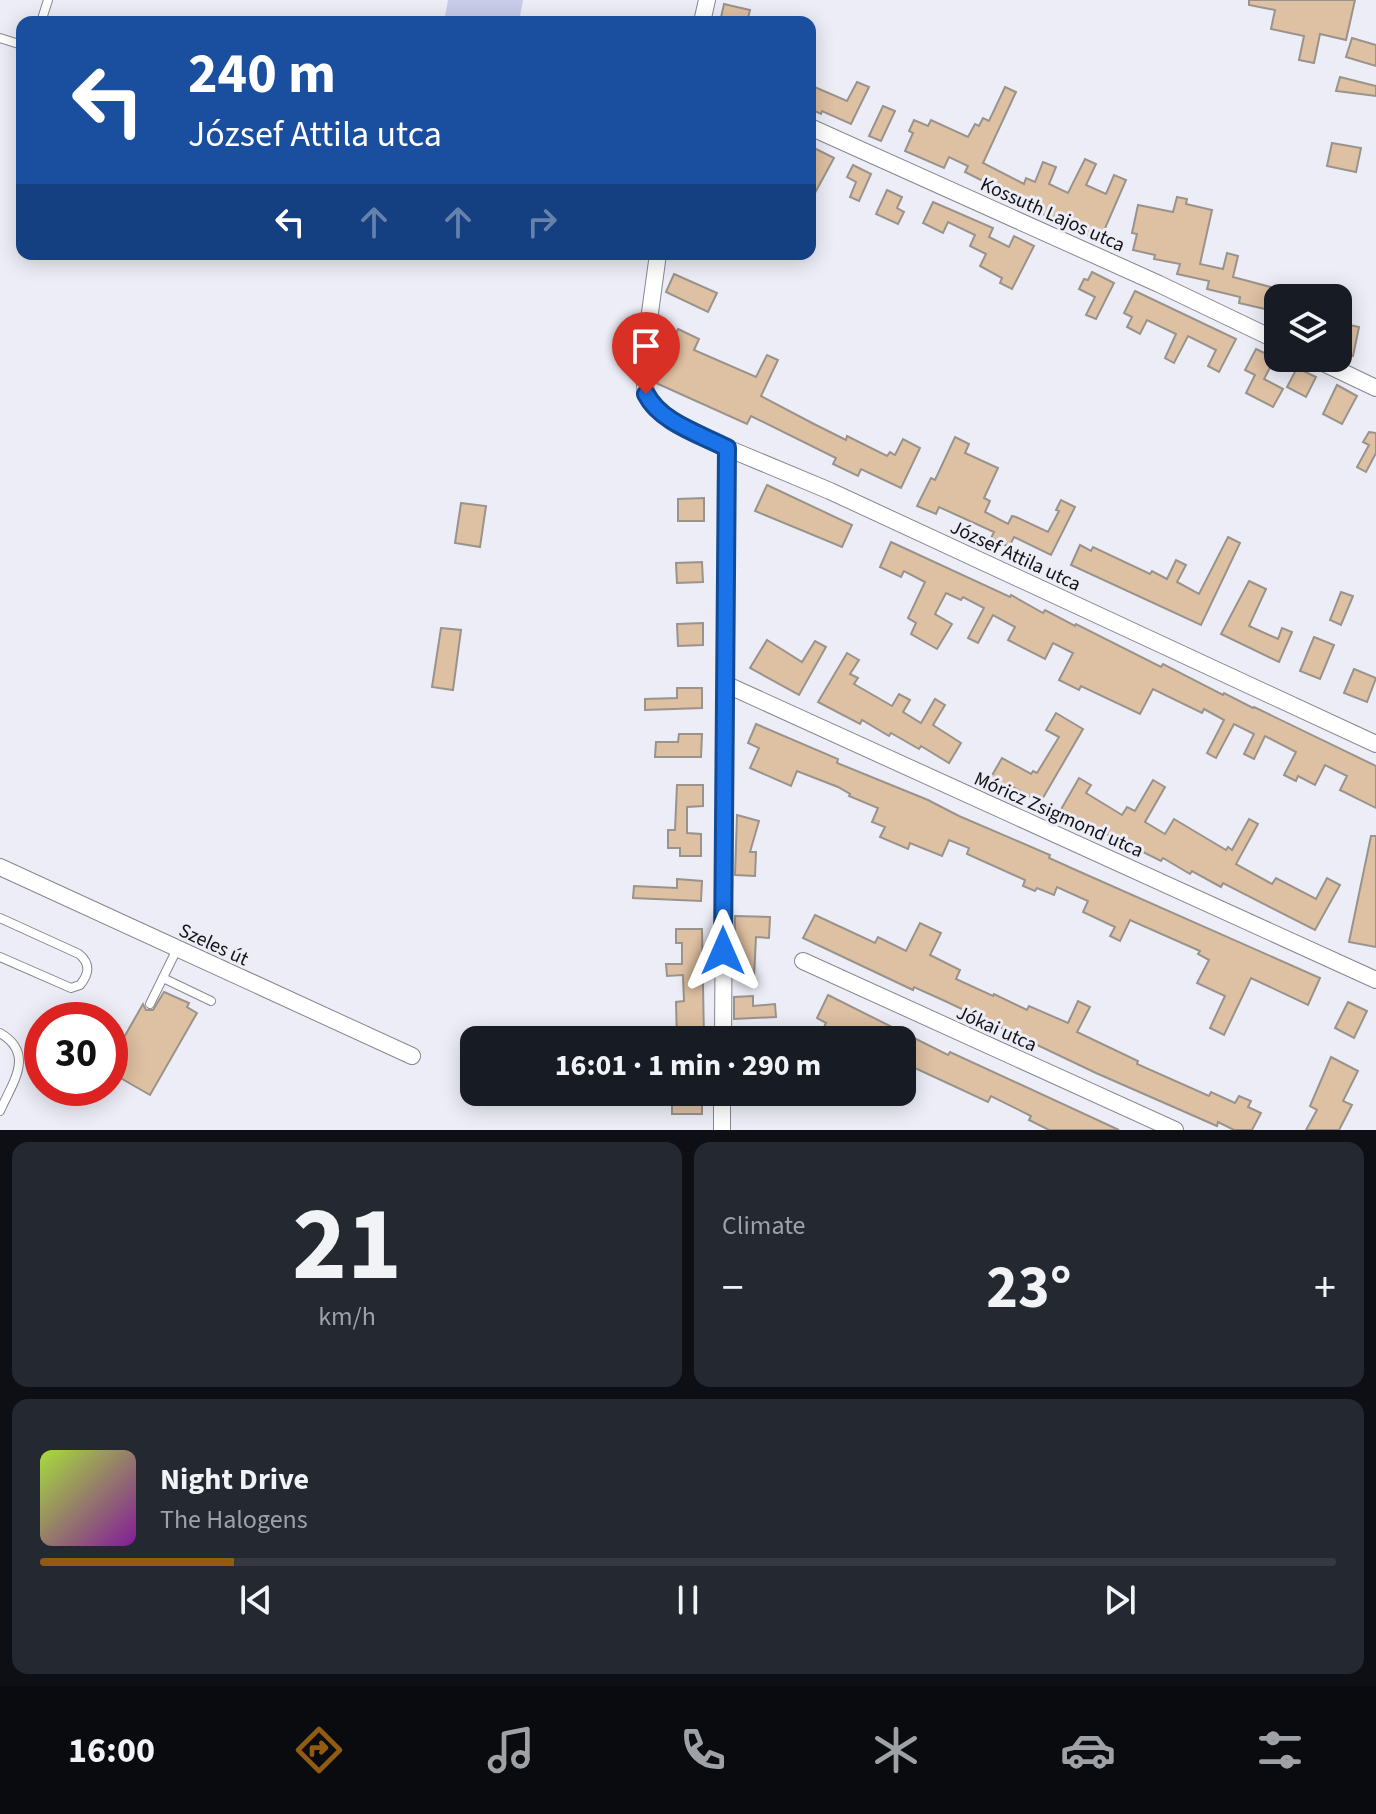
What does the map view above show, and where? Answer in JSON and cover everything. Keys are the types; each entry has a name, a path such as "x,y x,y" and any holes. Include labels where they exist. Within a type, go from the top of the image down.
{"street":[{"name":"Kossuth Lajos utca","path":"816,130 1264,334"},
{"name":"József Attila utca","path":"657,260 643,364 646,394 653,406 669,419 1376,744"},
{"path":"1342,372 1376,388"},
{"path":"723,1026 727,448"},
{"name":"Móricz Zsigmond utca","path":"725,684 1376,980"},
{"name":"Szeles út","path":"0,867 412,1056"},
{"name":"Jókai utca","path":"803,961 1175,1130"},
{"path":"722,1106 722,1130"}],"lane":[{"path":"0,918 79,954 86,961 88,970 80,985 71,988 0,957"},
{"path":"150,1004 177,949"},
{"path":"163,978 211,1001"},
{"path":"0,1033 16,1046 20,1058 1,1109"}],"shaded area":[{"path":"448,0 523,0 520,16 445,16"}],"building":[{"path":"1249,0 1355,0 1346,40 1320,34 1314,63 1299,60 1304,36 1271,29 1275,10 1249,5"},
{"path":"724,4 750,10 748,16 721,16"},
{"path":"1352,38 1376,45 1376,66 1346,57"},
{"path":"1340,77 1376,86 1376,96 1336,91"},
{"path":"857,82 869,87 851,124 822,111 821,114 816,112 816,88 847,101"},
{"path":"1005,87 1016,92 983,163 1024,184 1026,178 1035,182 1043,162 1056,167 1049,184 1068,193 1085,159 1096,164 1086,185 1106,194 1114,175 1126,180 1100,240 982,187 985,182 965,172 968,166 949,157 944,168 905,151 913,133 909,131 914,120 928,126 931,120 968,137 975,124 979,126 983,118 989,121"},
{"path":"883,106 895,111 881,141 869,136"},
{"path":"1332,143 1361,148 1356,172 1327,166"},
{"path":"816,149 834,158 816,191"},
{"path":"853,165 871,174 859,201 850,197 856,182 847,177"},
{"path":"887,190 902,197 897,208 904,212 898,224 876,214"},
{"path":"1177,197 1187,199 1186,204 1212,210 1200,264 1223,269 1227,253 1238,256 1233,277 1264,285 1264,309 1239,303 1240,297 1207,289 1209,281 1177,274 1180,264 1154,259 1155,255 1133,250 1137,234 1132,233 1138,205 1173,212"},
{"path":"933,202 993,228 989,237 1009,247 1014,236 1034,246 1012,289 1000,283 1002,278 980,266 986,254 970,246 975,235 948,222 943,233 923,223"},
{"path":"1092,272 1114,283 1096,319 1086,315 1095,297 1079,289"},
{"path":"674,274 717,293 708,312 666,292"},
{"path":"1135,291 1236,339 1219,372 1208,366 1216,350 1188,336 1174,363 1165,358 1176,334 1147,320 1140,334 1127,327 1132,317 1124,313"},
{"path":"1352,326 1359,327 1352,356"},
{"path":"678,329 699,339 694,350 756,377 767,355 778,360 761,396 846,440 847,436 887,456 890,452 895,455 903,439 920,448 901,488 861,469 858,476 833,464 836,458 751,416 747,424 656,383 655,377"},
{"path":"1256,349 1264,353 1264,372 1268,372 1264,379 1283,389 1273,407 1246,393 1255,375 1245,370"},
{"path":"1295,372 1305,372 1316,377 1306,397 1287,387"},
{"path":"1337,385 1357,396 1342,424 1323,414"},
{"path":"1369,432 1376,433 1376,453 1366,472 1357,467 1369,445 1363,442"},
{"path":"955,437 969,444 965,453 998,468 984,498 990,501 985,512 1008,524 1012,516 1016,517 1048,532 1061,500 1075,507 1051,555 1014,537 1009,547 991,538 994,532 939,507 936,514 917,506 931,478 935,480"},
{"path":"767,485 852,525 842,547 755,511"},
{"path":"704,498 704,521 678,521 678,499"},
{"path":"461,503 486,506 480,547 455,543"},
{"path":"1228,537 1240,543 1201,625 1071,565 1080,545 1091,551 1093,547 1167,579 1176,560 1186,565 1177,582 1199,594"},
{"path":"891,542 1011,595 1043,613 1045,610 1076,624 1161,667 1163,664 1376,766 1376,808 1340,790 1347,776 1325,765 1315,785 1298,776 1296,781 1284,775 1296,752 1265,736 1254,759 1244,754 1254,734 1234,724 1216,758 1207,753 1224,720 1204,709 1202,713 1153,689 1140,714 1081,686 1079,690 1059,680 1073,653 1053,643 1045,659 1008,640 1015,627 993,615 978,643 968,638 984,608 963,597 961,600 946,593 935,614 952,624 937,649 911,634 916,623 908,618 925,582 904,571 901,577 880,567"},
{"path":"702,562 703,582 677,583 676,563"},
{"path":"1249,581 1266,589 1249,626 1278,639 1282,628 1292,632 1279,662 1221,634"},
{"path":"1341,592 1353,596 1341,625 1330,620"},
{"path":"703,623 703,645 678,646 677,624"},
{"path":"441,628 461,630 453,690 432,687"},
{"path":"1314,637 1334,645 1320,679 1300,671"},
{"path":"767,640 802,662 815,641 826,647 799,695 750,668"},
{"path":"847,653 859,660 850,674 858,678 854,684 892,706 899,694 910,700 903,712 921,723 935,699 945,705 933,725 961,743 949,763 921,746 919,749 891,733 889,736 862,720 860,724 818,702"},
{"path":"1354,669 1376,678 1367,702 1344,693"},
{"path":"677,688 702,688 702,708 645,710 645,699 677,698"},
{"path":"1056,713 1083,729 1040,803 1013,787 1011,791 990,779 1002,758 1031,774 1033,771 1037,773 1059,737 1046,730"},
{"path":"756,724 1320,978 1308,1005 1251,978 1224,1035 1210,1028 1225,996 1197,983 1209,960 1198,954 1200,951 1130,920 1120,941 1110,936 1115,927 1083,912 1088,901 1057,887 1054,895 1023,886 1025,880 967,854 969,848 949,840 942,856 910,843 908,849 880,837 885,827 872,822 878,808 849,796 838,787 797,771 791,786 750,768 759,748 748,743"},
{"path":"679,734 702,734 701,757 655,757 656,742 678,742"},
{"path":"1079,778 1091,785 1086,793 1122,815 1127,807 1135,811 1153,780 1165,787 1145,822 1165,834 1174,819 1226,850 1228,847 1232,850 1249,819 1258,824 1236,864 1272,884 1276,878 1316,899 1327,878 1340,885 1315,930 1223,883 1221,887 1192,871 1190,874 1163,858 1161,861 1060,811"},
{"path":"677,785 703,785 703,806 687,807 687,833 701,834 701,856 680,856 680,848 668,848 668,830 675,830"},
{"path":"737,815 759,821 750,852 756,852 755,876 735,875"},
{"path":"1371,836 1376,836 1376,947 1349,942"},
{"path":"677,879 702,881 701,901 633,898 634,886 677,888"},
{"path":"815,915 875,943 878,937 906,951 920,923 941,933 930,955 960,970 956,979 1027,1010 1029,1006 1068,1023 1078,1001 1090,1007 1077,1032 1138,1061 1137,1064 1209,1096 1211,1092 1235,1103 1239,1096 1251,1101 1248,1107 1261,1113 1252,1130 1234,1130 1218,1122 1217,1126 1096,1073 803,938"},
{"path":"735,916 770,917 769,938 756,937 754,977 734,977"},
{"path":"676,929 702,929 704,1026 677,1026 676,1002 684,1001 683,975 667,976 666,964 682,964 682,943 676,943"},
{"path":"164,992 189,1003 187,1007 197,1013 150,1095 128,1082 128,1030 143,1004 146,1010 153,1010"},
{"path":"828,995 890,1026 825,1026 826,1023 817,1018"},
{"path":"753,996 753,1006 775,1004 776,1017 734,1019 734,997"},
{"path":"1348,1002 1367,1011 1354,1038 1335,1028"},
{"path":"916,1039 1119,1130 1049,1130 1029,1120 1031,1116 991,1096 988,1102 916,1069"},
{"path":"1331,1057 1358,1071 1343,1101 1352,1105 1339,1130 1306,1130 1317,1110 1310,1106"},
{"path":"672,1106 702,1106 702,1114 672,1114"}],"route":[{"path":"646,394 653,406 669,419 727,448 723,951"}]}
